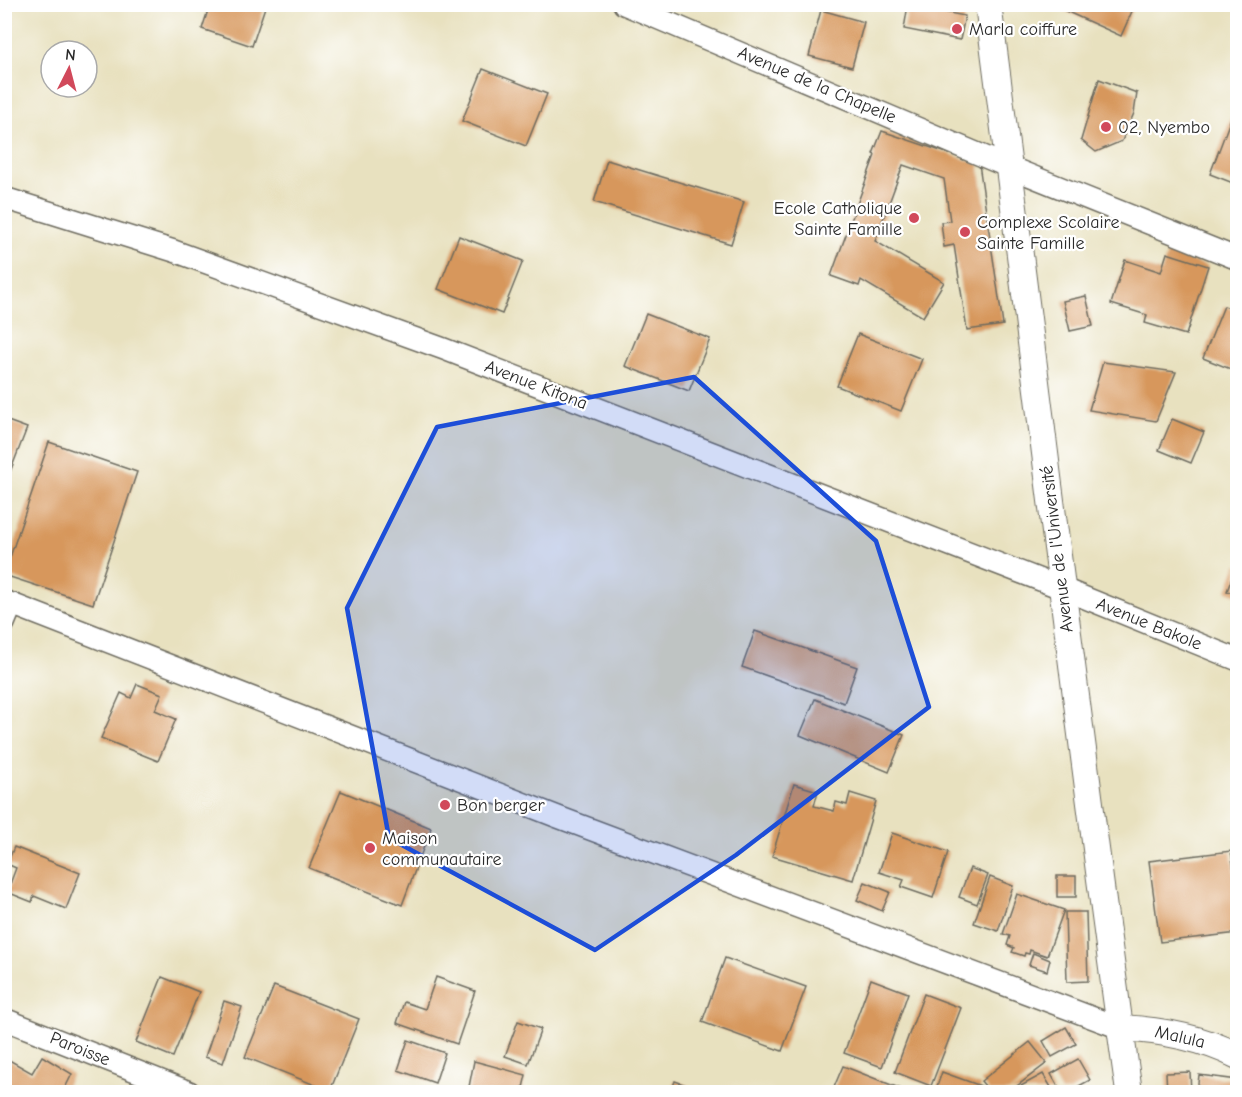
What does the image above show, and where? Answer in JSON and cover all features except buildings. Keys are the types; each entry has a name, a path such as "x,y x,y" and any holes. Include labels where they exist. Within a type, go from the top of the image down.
{"street":[{"name":"Avenue de la Chapelle","path":"624,4 1009,167 1238,259"},
{"name":"Avenue de l'Université","path":"988,4 1038,386 1061,588 1129,1092"},
{"name":"Avenue Kitona","path":"4,198 174,251 444,349 1061,588"},
{"name":"Avenue Bakole","path":"1061,588 1238,660"},
{"path":"7,609 1120,1028"},
{"name":"Paroisse","path":"4,1019 189,1092"},
{"name":"Malula","path":"1120,1028 1147,1030 1219,1046 1238,1056"}],"highlighted area":[{"path":"694,377 876,541 929,707 736,855 595,950 389,838 347,608 437,427"}],"place":[{"name":"Marla coiffure","path":"957,29"},
{"name":"02, Nyembo","path":"1106,127"},
{"name":"Ecole Catholique Sainte Famille","path":"914,218"},
{"name":"Complexe Scolaire Sainte Famille","path":"965,232"},
{"name":"Bon berger","path":"445,805"},
{"name":"Maison communautaire","path":"370,848"}]}
